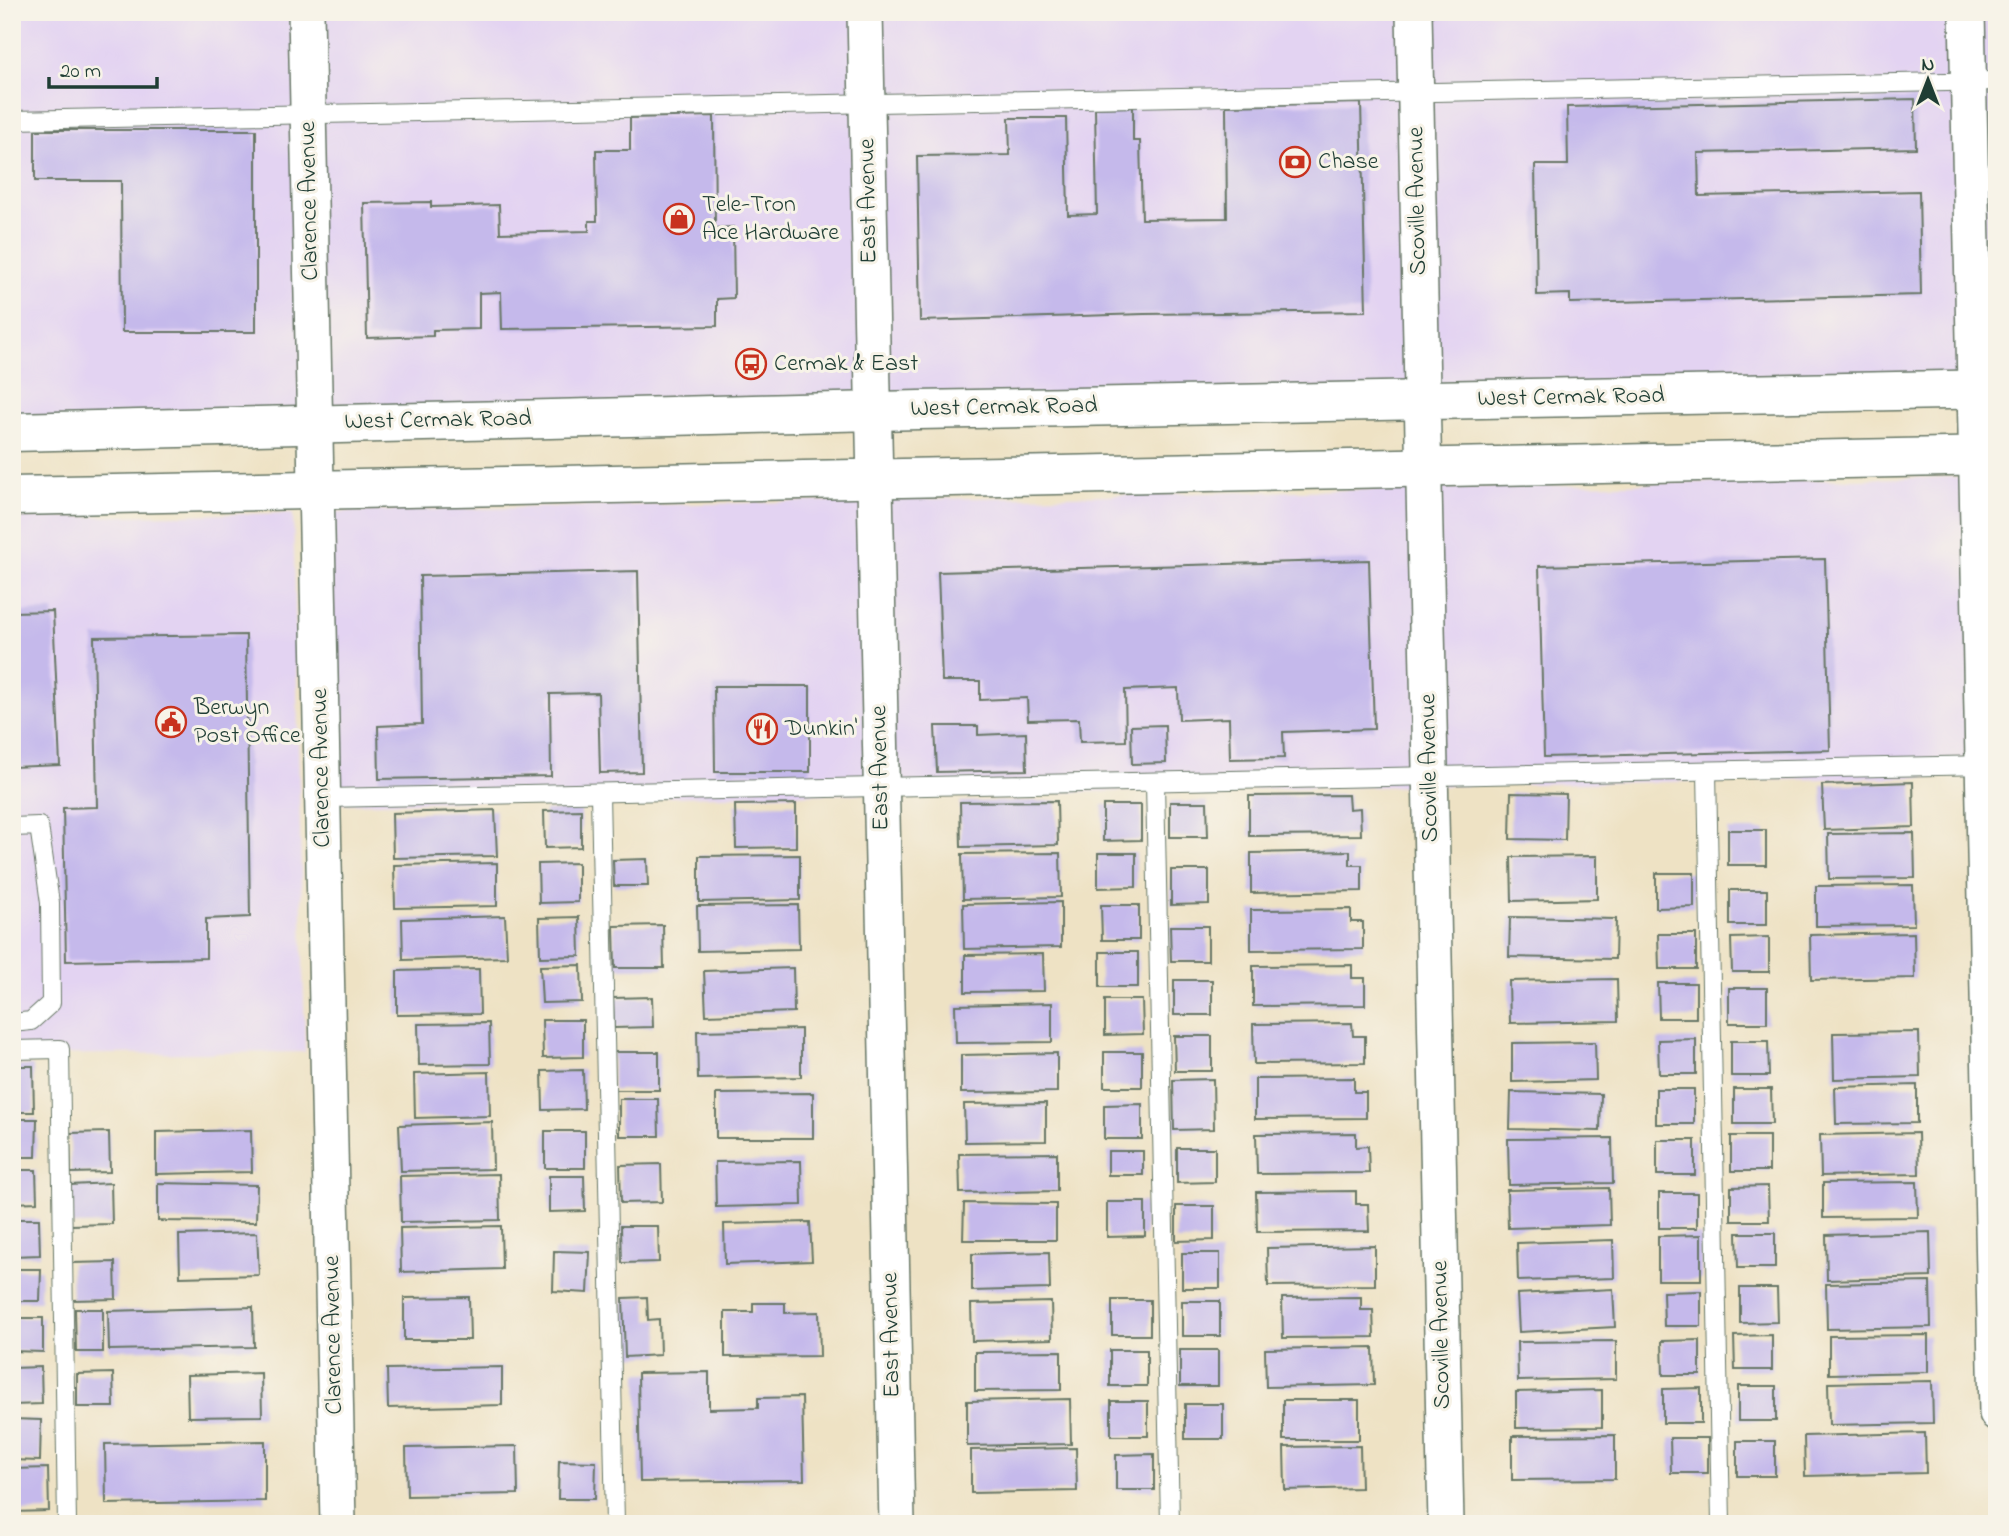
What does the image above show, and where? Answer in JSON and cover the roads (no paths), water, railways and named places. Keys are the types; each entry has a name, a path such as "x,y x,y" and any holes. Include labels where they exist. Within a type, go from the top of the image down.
{"main road":[{"name":"West Cermak Road","path":"12,432 873,411 1986,389"},
{"path":"12,496 1987,456"}],"street":[{"name":"Clarence Avenue","path":"306,12 338,1524"},
{"name":"East Avenue","path":"865,12 897,1524"},
{"name":"Scoville Avenue","path":"1414,12 1446,1524"},
{"path":"1967,12 1983,81 1997,1413"}],"lane":[{"path":"12,120 1983,81"},
{"path":"323,798 1990,765"},
{"path":"1707,771 1721,1524"},
{"path":"1155,782 1170,1524"},
{"path":"600,793 615,1524"},
{"path":"12,827 39,826 50,903 51,1003 31,1021 12,1023"},
{"path":"12,1050 60,1049 67,1524"}],"place":[{"name":"Chase","path":"1295,162"},
{"name":"Tele-Tron Ace Hardware","path":"679,219"},
{"name":"Cermak & East","path":"751,364"},
{"name":"Berwyn Post Office","path":"171,722"},
{"name":"Dunkin'","path":"762,729"}]}
